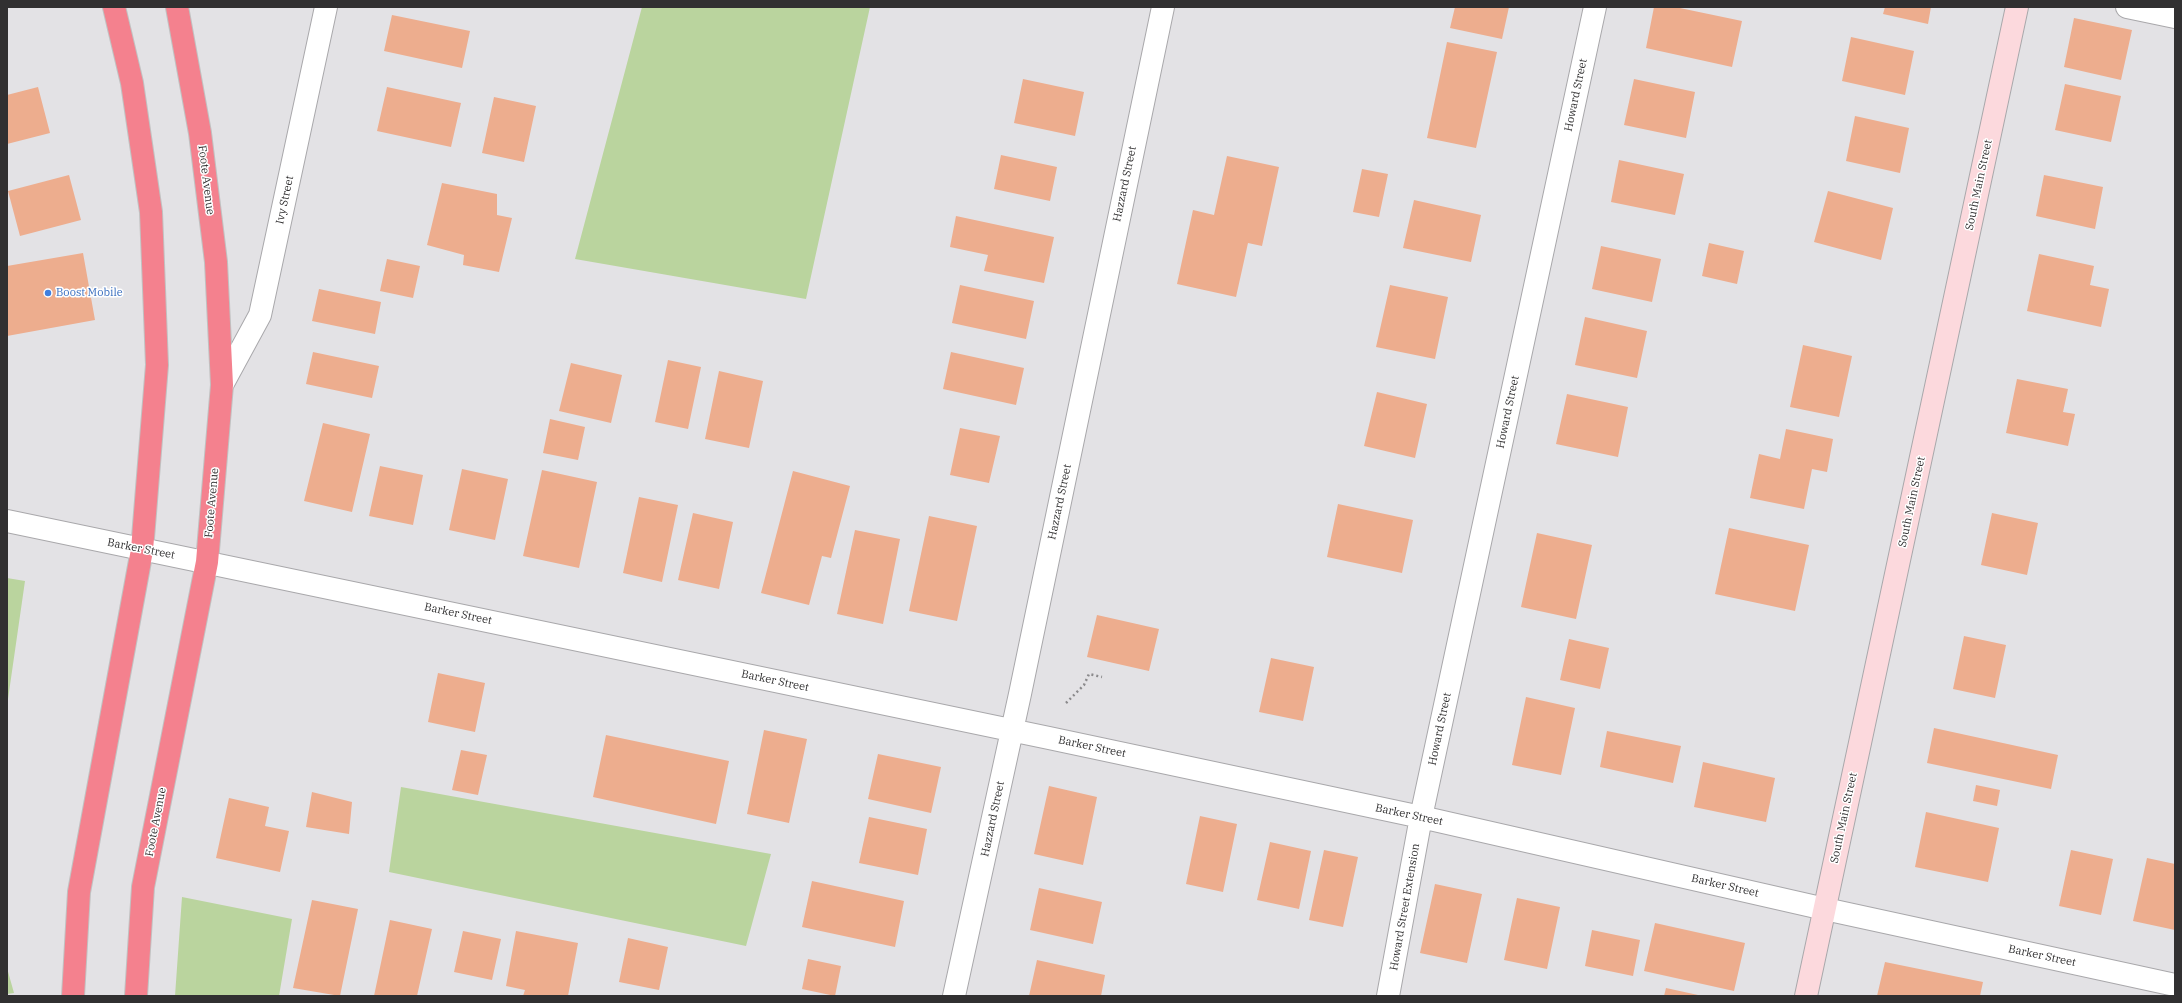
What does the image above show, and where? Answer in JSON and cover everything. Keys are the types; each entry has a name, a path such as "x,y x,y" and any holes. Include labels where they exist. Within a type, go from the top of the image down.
{"highway":[{"path":"73,996 79,892 142,550 157,365 151,212 132,83 114,7"},
{"name":"Foote Avenue","path":"136,996 143,887 207,562 222,385 214,247 200,133 176,7"}],"street":[{"name":"Ivy Street","path":"222,385 260,315 326,7"},
{"name":"Hazzard Street","path":"954,996 1013,730 1163,7"},
{"name":"Howard Street","path":"1421,818 1595,7"},
{"name":"South Main Street","path":"1806,996 2017,7"},
{"path":"2127,7 2175,17"},
{"name":"Barker Street","path":"7,521 1013,730 1421,818 1825,909 2175,985"},
{"name":"Howard Street Extension","path":"1388,996 1421,818"}],"path":[{"path":"1066,703 1084,685 1089,674 1102,677"}],"green space":[{"path":"642,7 870,7 806,299 575,259"},
{"path":"7,578 25,581 7,706"},
{"path":"401,787 771,854 746,946 389,872"},
{"path":"182,897 292,919 279,996 175,996"},
{"path":"7,968 14,993 7,994"}],"building":[{"path":"1455,7 1509,7 1502,39 1450,28"},
{"path":"1654,7 1675,7 1742,21 1732,67 1646,48"},
{"path":"1885,7 1931,7 1928,24 1883,14"},
{"path":"392,15 470,31 462,68 384,51"},
{"path":"2074,18 2132,30 2121,80 2064,67"},
{"path":"1851,37 1914,51 1905,95 1842,81"},
{"path":"1447,42 1497,52 1476,148 1427,138"},
{"path":"1023,79 1084,92 1075,136 1014,123"},
{"path":"1634,79 1695,92 1686,138 1624,125"},
{"path":"2065,84 2121,96 2111,142 2055,130"},
{"path":"38,87 50,133 7,144 7,95"},
{"path":"387,87 461,103 451,147 377,131"},
{"path":"494,97 536,106 524,162 482,153"},
{"path":"1855,116 1909,128 1900,173 1846,161"},
{"path":"1001,155 1057,167 1050,201 994,189"},
{"path":"1227,156 1279,167 1262,246 1248,243 1236,297 1177,284 1193,210 1214,215"},
{"path":"1619,160 1684,174 1675,215 1611,202"},
{"path":"1362,169 1388,174 1379,217 1353,212"},
{"path":"69,175 81,220 20,236 8,191"},
{"path":"2044,175 2103,187 2095,229 2036,216"},
{"path":"442,183 497,194 497,215 512,218 499,272 463,265 464,255 427,245"},
{"path":"1828,191 1893,208 1881,260 1814,242"},
{"path":"1414,200 1481,215 1471,262 1403,248"},
{"path":"956,216 1054,237 1044,283 984,271 988,255 950,247"},
{"path":"1709,243 1744,251 1737,284 1702,276"},
{"path":"1601,246 1661,259 1652,302 1592,289"},
{"name":"Boost Mobile","path":"83,253 95,320 7,336 7,266"},
{"path":"2039,254 2094,266 2090,285 2109,289 2101,327 2027,311"},
{"path":"387,259 420,266 413,298 380,291"},
{"path":"960,285 1034,301 1026,339 952,323"},
{"path":"1390,285 1448,297 1435,359 1376,347"},
{"path":"319,289 381,302 375,334 312,321"},
{"path":"1585,317 1647,331 1637,378 1575,365"},
{"path":"1803,345 1852,356 1839,417 1790,407"},
{"path":"313,352 379,366 372,398 306,384"},
{"path":"951,352 1024,368 1016,405 943,389"},
{"path":"668,360 701,367 688,429 655,422"},
{"path":"571,363 622,375 611,423 559,411"},
{"path":"719,371 763,381 749,448 705,439"},
{"path":"2017,379 2068,389 2063,412 2075,414 2068,446 2006,433"},
{"path":"1377,392 1427,404 1415,458 1364,446"},
{"path":"1567,394 1628,407 1618,457 1556,444"},
{"path":"550,419 585,427 578,460 543,453"},
{"path":"323,423 370,434 352,512 304,501"},
{"path":"960,428 1000,436 989,483 950,475"},
{"path":"1786,429 1833,439 1827,472 1812,469 1804,509 1750,498 1759,454 1780,459"},
{"path":"380,466 423,475 413,525 369,516"},
{"path":"462,469 508,479 495,540 449,530"},
{"path":"542,470 597,482 579,568 523,556"},
{"path":"793,471 850,486 831,558 822,556 809,605 761,593"},
{"path":"639,497 678,505 662,582 623,573"},
{"path":"1338,504 1413,520 1402,573 1327,557"},
{"path":"693,513 733,522 719,589 678,580"},
{"path":"1992,513 2038,523 2027,575 1981,565"},
{"path":"929,516 977,526 957,621 909,611"},
{"path":"1729,528 1809,545 1795,611 1715,594"},
{"path":"855,530 900,539 883,624 837,614"},
{"path":"1537,533 1592,545 1576,619 1521,607"},
{"path":"1097,615 1159,629 1149,671 1087,657"},
{"path":"1964,636 2006,645 1995,698 1953,689"},
{"path":"1569,639 1609,648 1600,689 1560,680"},
{"path":"1271,658 1314,667 1303,721 1259,712"},
{"path":"438,673 485,683 475,732 428,722"},
{"path":"1526,697 1575,708 1561,775 1512,765"},
{"path":"1934,728 2058,755 2051,789 1927,763"},
{"path":"764,730 807,739 789,823 747,814"},
{"path":"1607,731 1681,746 1673,783 1600,767"},
{"path":"606,735 729,761 716,824 593,797"},
{"path":"461,750 487,755 478,795 452,790"},
{"path":"878,754 941,767 931,813 868,799"},
{"path":"1703,762 1775,778 1766,822 1694,807"},
{"path":"1976,785 2000,790 1997,806 1973,801"},
{"path":"1049,786 1097,797 1083,865 1034,854"},
{"path":"312,792 352,802 349,834 306,827"},
{"path":"229,798 269,807 265,826 289,831 280,872 216,858"},
{"path":"1926,812 1999,828 1988,882 1915,867"},
{"path":"1200,816 1237,824 1223,892 1186,884"},
{"path":"869,817 927,829 918,875 859,863"},
{"path":"1270,842 1311,851 1299,909 1257,900"},
{"path":"1324,850 1358,857 1343,927 1309,920"},
{"path":"2071,850 2113,859 2101,915 2059,906"},
{"path":"2147,858 2175,864 2175,930 2133,921"},
{"path":"812,881 904,901 895,947 802,927"},
{"path":"1435,884 1482,894 1467,963 1420,953"},
{"path":"1039,888 1102,902 1093,944 1030,930"},
{"path":"1517,898 1560,907 1547,969 1504,960"},
{"path":"312,900 358,909 340,996 293,988"},
{"path":"390,920 432,929 417,996 374,996"},
{"path":"1655,923 1745,943 1734,991 1644,971"},
{"path":"1592,930 1640,940 1633,976 1585,966"},
{"path":"463,931 501,939 492,980 454,972"},
{"path":"516,931 578,943 568,996 523,996 525,990 506,986"},
{"path":"628,938 668,947 659,990 619,982"},
{"path":"808,959 841,966 835,996 802,989"},
{"path":"1037,960 1105,975 1101,996 1029,996"},
{"path":"1885,962 1983,982 1980,996 1877,996"},
{"path":"1666,988 1698,995 1698,996 1664,996"}],"place":[{"name":"Boost Mobile","path":"48,293"}]}
